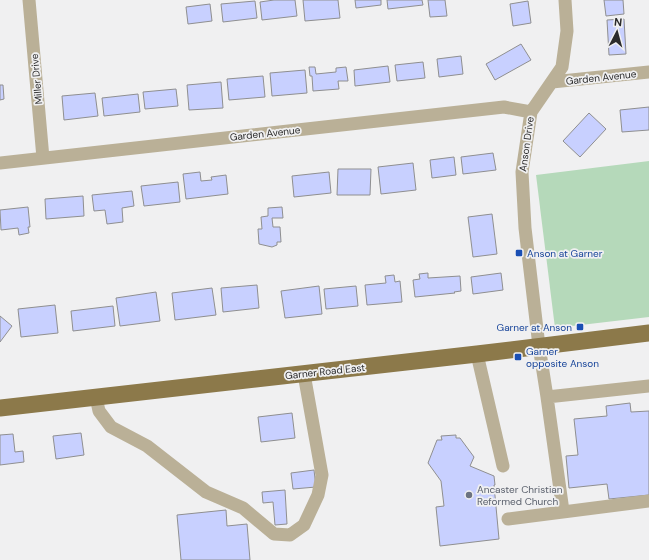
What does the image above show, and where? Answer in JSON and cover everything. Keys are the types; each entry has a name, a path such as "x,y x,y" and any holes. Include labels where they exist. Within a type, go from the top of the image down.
{"main road":[{"name":"Garner Road East","path":"0,408 649,333"}],"street":[{"name":"Miller Drive","path":"29,0 43,158"},
{"name":"Anson Drive","path":"563,511 539,346 526,228 522,172 531,112 562,67 567,31 564,0"},
{"name":"Garden Avenue","path":"552,82 649,72"},
{"name":"Garden Avenue","path":"0,163 504,107 531,112"},
{"path":"477,354 502,466"},
{"path":"96,397 99,411 111,427 147,446 206,492 243,508 274,534 290,535 304,525 318,495 322,475 304,374"},
{"path":"547,397 649,386"},
{"path":"508,519 649,501"}],"green space":[{"path":"649,161 649,317 555,328 536,175"}],"building":[{"path":"295,0 297,16 262,20 260,2"},
{"path":"303,0 338,0 340,18 305,21"},
{"path":"355,0 381,0 381,5 356,8"},
{"path":"387,0 422,0 423,5 388,9"},
{"path":"428,0 445,0 447,16 430,17"},
{"path":"604,0 623,0 624,14 606,16"},
{"path":"255,1 257,18 223,22 221,4"},
{"path":"528,1 531,23 513,26 510,4"},
{"path":"210,4 212,21 188,24 186,7"},
{"path":"624,19 626,54 609,55 607,20"},
{"path":"521,44 531,60 495,80 486,64"},
{"path":"461,56 463,74 439,77 437,59"},
{"path":"423,62 425,78 397,81 395,65"},
{"path":"388,66 390,82 355,86 354,70"},
{"path":"309,67 315,67 316,74 336,72 336,68 346,67 348,81 338,81 339,89 313,91 312,76 310,76"},
{"path":"305,70 307,93 272,96 270,73"},
{"path":"263,76 265,97 229,100 227,79"},
{"path":"221,82 223,108 189,110 187,85"},
{"path":"0,85 3,85 4,99 0,100"},
{"path":"176,89 178,106 145,109 143,92"},
{"path":"95,93 98,116 64,120 62,96"},
{"path":"138,94 140,112 104,116 102,98"},
{"path":"649,107 649,130 622,132 620,110"},
{"path":"589,113 606,129 580,157 563,141"},
{"path":"493,153 496,170 463,174 461,157"},
{"path":"454,157 456,175 432,178 430,160"},
{"path":"413,163 416,190 381,194 378,167"},
{"path":"338,169 371,169 370,195 337,195"},
{"path":"200,172 201,181 212,180 211,177 226,175 228,194 186,199 183,174"},
{"path":"329,172 331,193 294,197 292,176"},
{"path":"178,182 180,202 144,206 141,186"},
{"path":"132,191 134,206 122,208 123,222 107,224 105,210 94,211 92,195"},
{"path":"83,196 84,216 46,219 45,199"},
{"path":"28,207 30,227 28,227 29,233 19,235 18,228 1,230 0,210"},
{"path":"282,207 283,218 272,218 273,227 280,227 281,242 277,242 277,245 272,247 259,244 258,229 262,229 261,217 268,216 268,208"},
{"path":"492,214 497,254 473,257 468,217"},
{"path":"428,273 428,278 460,276 461,291 454,292 455,293 415,297 413,280 420,279 419,274"},
{"path":"501,273 503,290 473,294 471,277"},
{"path":"394,275 395,282 400,281 402,302 367,305 365,285 386,283 385,276"},
{"path":"257,285 259,308 223,312 221,288"},
{"path":"319,286 322,314 285,318 281,291"},
{"path":"356,286 358,306 326,309 324,289"},
{"path":"212,288 216,315 175,320 172,293"},
{"path":"156,292 160,321 120,326 116,298"},
{"path":"55,305 58,333 21,337 18,309"},
{"path":"113,306 115,326 73,331 71,311"},
{"path":"0,316 12,326 0,342"},
{"path":"630,403 631,412 649,411 649,495 609,499 607,484 569,488 566,456 578,455 574,419 607,416 606,406"},
{"path":"292,413 295,438 261,442 258,417"},
{"path":"81,433 84,455 56,459 53,436"},
{"path":"13,434 15,452 23,451 24,462 0,465 0,435"},
{"name":"Ancaster Christian Reformed Church","path":"456,435 456,438 460,438 474,457 470,466 494,476 499,539 440,546 436,507 444,506 441,481 428,463 437,440 442,440 441,436"},
{"path":"314,470 316,487 293,489 291,473"},
{"path":"285,490 287,524 275,525 273,502 263,503 262,492"},
{"path":"226,510 227,526 247,524 250,560 181,560 177,515"}],"place":[{"name":"Anson at Garner","path":"519,253"},
{"name":"Garner at Anson","path":"580,327"},
{"name":"Garner opposite Anson","path":"518,357"},
{"name":"Ancaster Christian Reformed Church","path":"469,495"}]}
